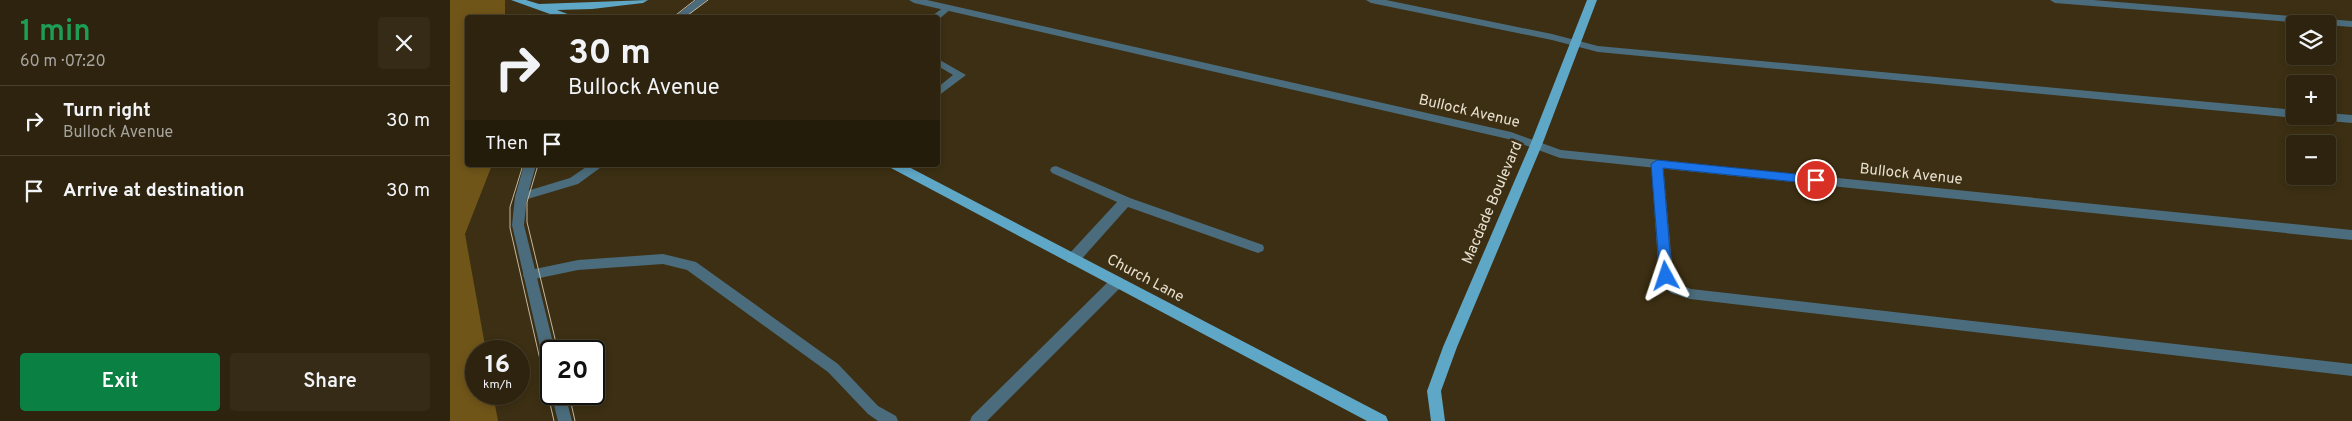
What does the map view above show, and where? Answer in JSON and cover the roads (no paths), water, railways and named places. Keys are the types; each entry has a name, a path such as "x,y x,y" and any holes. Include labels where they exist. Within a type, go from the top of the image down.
{"main road":[{"path":"541,12 643,0"},
{"name":"Macdade Boulevard","path":"1438,421 1434,392 1447,356 1466,306 1536,145 1592,0"},
{"path":"522,1 541,12 557,15"},
{"name":"Church Lane","path":"899,167 1381,421"}],"street":[{"path":"682,15 702,0"},
{"name":"Bullock Avenue","path":"914,0 1511,136 1560,154 2352,235"},
{"path":"1371,0 1598,49 2286,113"},
{"path":"2055,0 2352,24"},
{"path":"938,15 947,8"},
{"path":"940,63 961,75 940,91"},
{"path":"2336,118 2352,120"},
{"path":"1657,164 1666,276 1676,289 1690,294 2352,370"},
{"path":"529,167 521,198 518,225 545,340"},
{"path":"521,198 574,181 595,167"},
{"path":"1056,170 1126,201 1258,248"},
{"path":"1073,259 1126,201"},
{"path":"530,275 578,265 663,259 690,266 833,368 873,410 892,421"},
{"path":"977,421 1117,282"},
{"path":"561,405 565,421"}],"tram line":[{"path":"676,15 695,0"},
{"path":"688,15 708,0"},
{"path":"522,167 510,207 510,228 554,421"},
{"path":"537,167 527,202 527,222 555,340"},
{"path":"571,405 575,421"}]}
